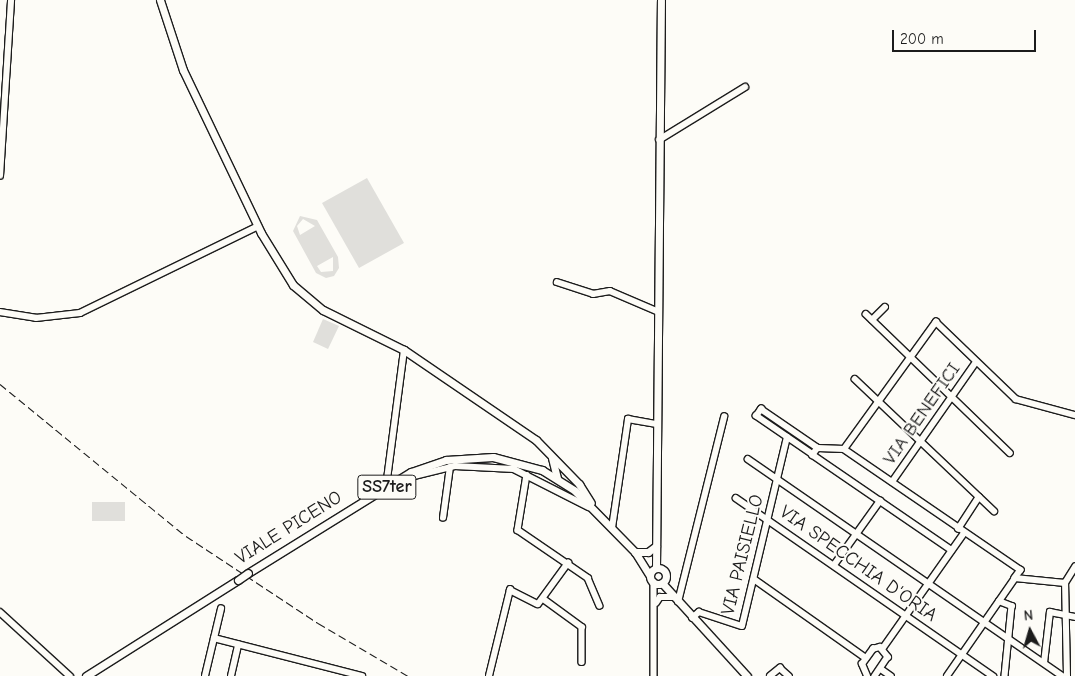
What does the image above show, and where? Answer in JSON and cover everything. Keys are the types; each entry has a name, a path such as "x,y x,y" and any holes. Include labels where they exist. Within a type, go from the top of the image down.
{"main road":[{"path":"160,0 183,70 281,270 307,299 404,350 548,453 563,466 591,503"},
{"path":"661,0 657,311 656,546 658,576 692,618 747,676"},
{"path":"542,470 548,453"},
{"path":"548,453 559,479"},
{"name":"VIALE PICENO","path":"86,676 398,480 460,458 510,459 542,470 559,479 591,503 658,576"},
{"path":"559,479 563,466"},
{"path":"637,555 648,552 656,546"}],"street":[{"path":"0,176 11,0"},
{"path":"659,140 745,87"},
{"path":"0,312 36,318 80,313 258,226"},
{"path":"557,282 593,294 610,291 657,311"},
{"path":"872,320 885,307"},
{"path":"866,314 1010,453"},
{"path":"844,449 912,358 936,322 1016,399 1075,415"},
{"path":"386,487 404,350"},
{"name":"VIA BENEFICI","path":"892,482 976,362"},
{"path":"856,380 994,511"},
{"path":"947,676 1021,570 961,531 844,449 818,448 761,409 756,416 952,550"},
{"path":"655,605 660,597 677,600 724,417"},
{"path":"612,528 628,419 657,424"},
{"name":"VIA PAISIELLO","path":"692,618 699,612 739,628 754,579 787,437"},
{"path":"813,455 818,448"},
{"path":"748,460 857,533 1062,676"},
{"path":"398,480 450,467 482,465 527,474 596,510"},
{"path":"443,518 450,467"},
{"path":"527,474 518,530 588,578 600,606"},
{"path":"867,676 861,669 866,658 873,649 883,648 952,550 979,497"},
{"name":"VIA SPECCHIA D'ORIA","path":"736,498 993,676"},
{"path":"834,565 880,501"},
{"path":"489,676 510,590 533,603 546,600 568,563"},
{"path":"1067,676 1072,653 1066,616 1065,583 1075,567"},
{"path":"654,676 655,597 658,576"},
{"path":"1015,578 1065,583"},
{"path":"754,579 866,658"},
{"path":"546,600 582,627 582,662"},
{"path":"999,601 1012,606 1005,676"},
{"path":"205,676 221,609"},
{"path":"0,612 70,676"},
{"path":"1044,663 1050,612 1075,617"},
{"path":"214,638 361,676"},
{"path":"232,676 238,645"},
{"path":"876,676 888,657 883,648"},
{"path":"770,676 780,668 789,676"},
{"path":"881,669 891,676"}],"shaded area":[{"path":"367,178 404,243 359,268 322,203"},
{"path":"300,216 317,220 338,257 339,268 334,276 326,278 316,273 293,231","holes":["303,219 315,226 300,235 297,226","333,257 333,271 321,272 317,266"]},
{"path":"323,319 339,326 328,349 313,342"},
{"path":"92,502 125,502 125,521 92,521"}],"railway":[{"path":"0,384 186,536 318,623 408,676"}]}
